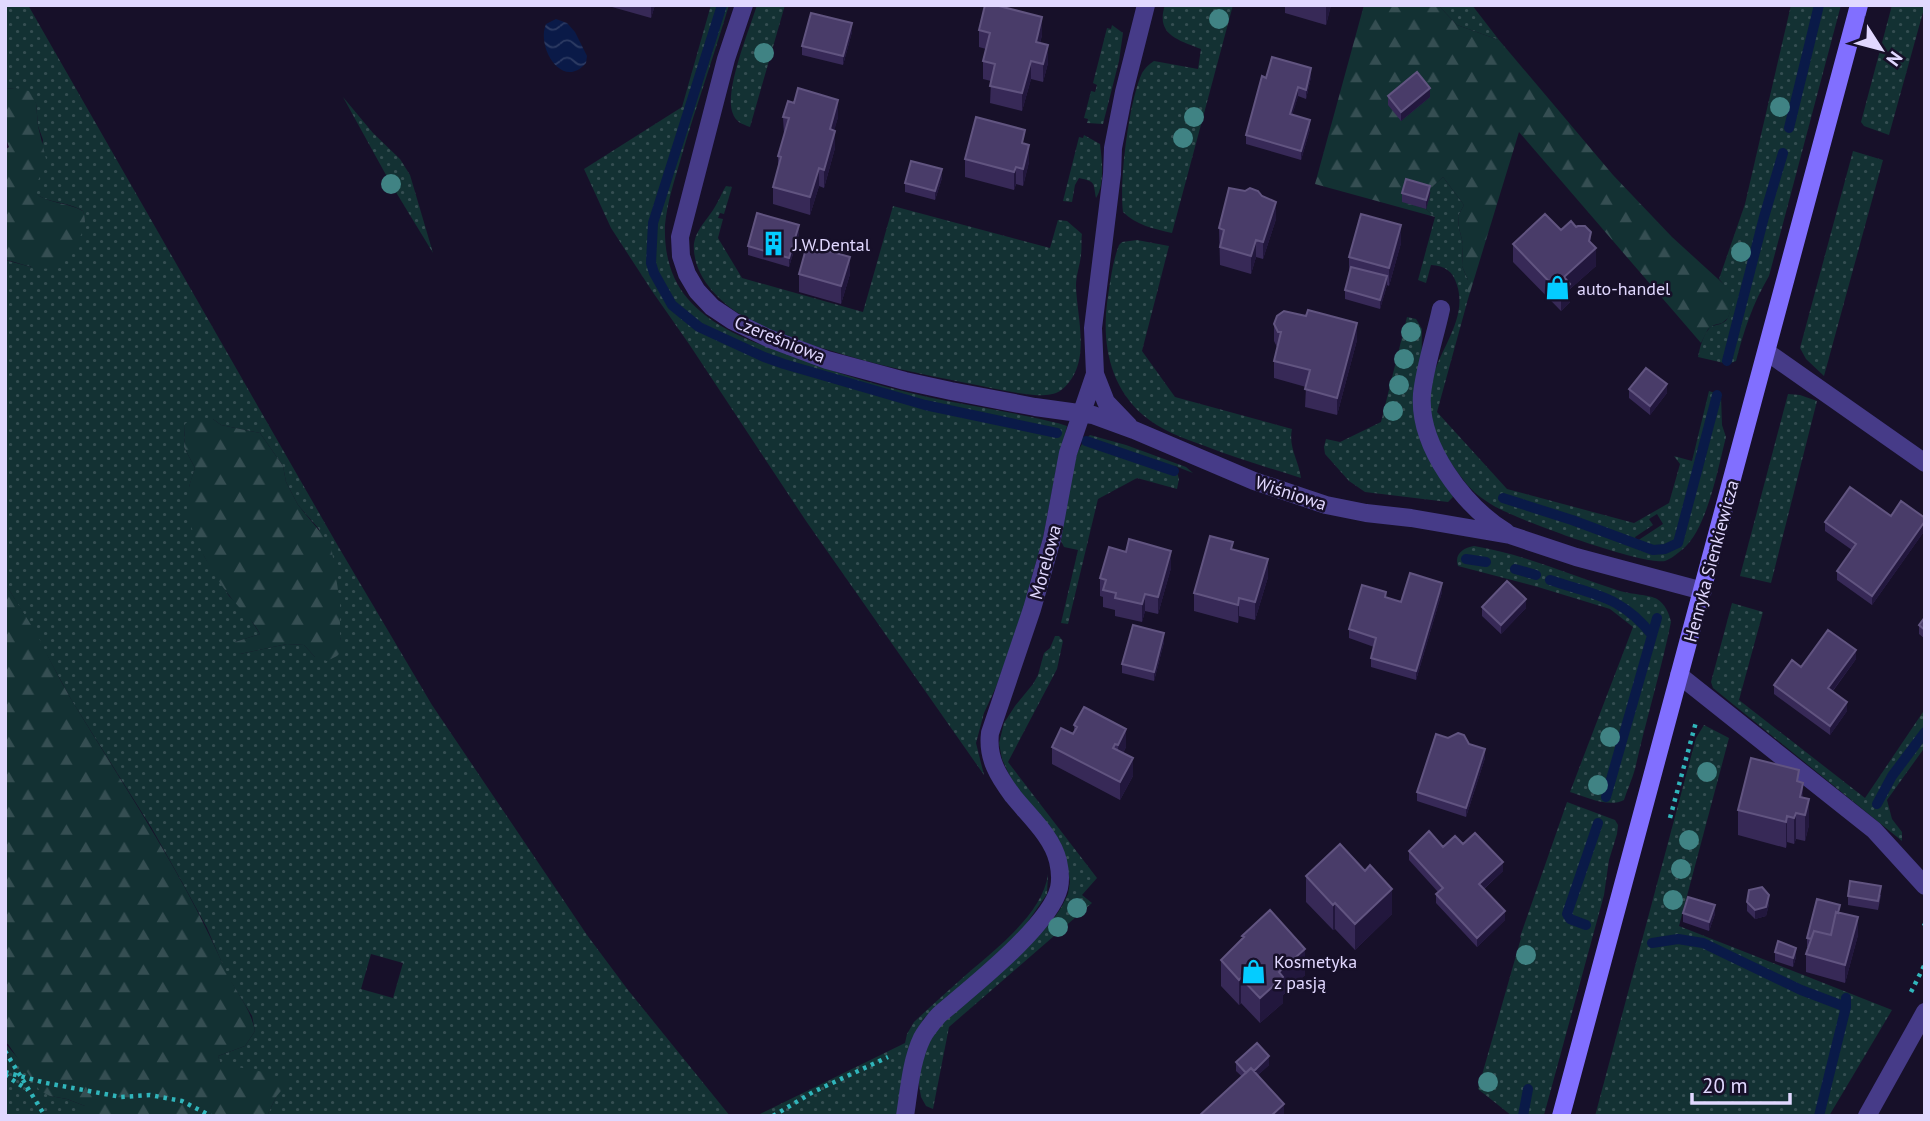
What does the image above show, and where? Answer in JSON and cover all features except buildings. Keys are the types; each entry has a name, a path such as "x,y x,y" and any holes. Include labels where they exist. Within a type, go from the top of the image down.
{"street":[{"name":"Czereśniowa","path":"744,5 726,59 680,237 683,265 697,291 733,321 768,338 827,360 951,391 1035,407 1082,412"},
{"name":"Morelowa","path":"1134,430 1106,402 1095,374 1093,328 1113,148 1146,5"},
{"name":"Henryka Sienkiewicza","path":"1561,1116 1859,5"},
{"name":"Wiśniowa","path":"1441,309 1422,396 1423,421 1427,436 1442,464 1464,495 1496,526 1510,535"},
{"path":"1767,352 1925,463"},
{"name":"Morelowa","path":"916,1055 922,1037 939,1015 1019,944 1043,916 1059,890 1060,875 1056,853 1049,839 1005,785 988,747 990,733 1032,609 1052,539 1063,473 1095,374"},
{"name":"Wiśniowa","path":"1082,412 1134,430 1228,471 1326,505 1510,535 1576,557 1703,590"},
{"path":"1679,675 1874,830 1925,886"},
{"path":"1867,1116 1925,1012"},
{"path":"905,1116 916,1055"}],"path":[{"path":"5,1051 45,1116"},
{"path":"773,1116 813,1092 898,1053 916,1055"},
{"path":"5,1073 121,1097 163,1097 182,1101 211,1116"},
{"path":"5,1073 32,1093"}],"green space":[{"path":"5,5 28,5 432,705 587,935 730,1116 267,1116 276,1097 231,1067 221,1065 218,1056 245,1046 255,1031 252,1016 228,977 207,928 151,827 72,701 5,583 5,260 31,267 85,222 83,211 45,199 33,192 43,140 38,126 36,103 15,88 5,89","holes":["213,419 221,425 260,433 283,466 286,482 298,505 319,529 341,642 315,657 304,645 287,644 240,654 235,642 260,634 245,611 229,596 204,556 189,487 195,468 184,447 185,424","371,954 403,963 393,998 361,989"]},
{"path":"711,5 729,5 674,182 665,225 669,264 688,299 710,319 735,333 828,369 907,392 1067,426 1025,607 984,713 976,743 984,775 806,521 652,291 611,228 584,169 682,107"},
{"path":"757,5 785,5 750,127 734,117 731,104 734,76"},
{"path":"1165,5 1233,5 1172,233 1146,226 1128,216 1123,212 1122,198 1129,121 1142,73 1154,61 1198,69 1201,49 1177,39 1166,30 1163,23"},
{"path":"1364,5 1438,5 1457,25 1499,40 1613,175 1672,237 1729,289 1733,303 1728,318 1708,329 1701,343 1519,132 1468,299 1468,280 1462,266 1463,244 1458,216 1464,205 1443,177 1432,187 1430,195 1402,201 1426,209 1435,217 1315,184"},
{"path":"1438,5 1472,5 1499,40 1457,25"},
{"path":"1791,5 1841,5 1769,276 1758,296 1736,361 1728,364 1698,357 1708,330 1726,320 1731,309 1730,295 1719,279 1745,204"},
{"path":"1892,5 1925,5 1889,135 1864,126 1861,122"},
{"path":"1112,25 1123,33 1119,61 1103,124 1087,123 1088,119 1084,118 1091,91 1095,92 1097,85 1093,83 1107,28 1111,29"},
{"path":"5,89 29,91 36,103 46,159 34,192 45,199 83,211 85,222 77,242 67,256 44,269 5,260 5,150 9,147 5,137"},
{"path":"343,97 373,133 400,159 410,175 433,253 391,184"},
{"path":"1084,135 1100,144 1101,186 1096,198 1093,183 1079,178 1072,202 1063,201 1079,137 1083,138"},
{"path":"1853,151 1883,160 1824,376 1806,359 1800,348"},
{"path":"1443,177 1464,205 1458,216 1463,244 1462,266 1468,280 1468,299 1437,412 1507,489 1634,523 1669,503 1680,464 1674,456 1692,461 1709,391 1721,395 1722,425 1726,437 1710,497 1691,540 1672,557 1665,561 1632,556 1552,531 1507,513 1472,490 1448,458 1432,425 1430,390 1456,322 1459,298 1455,280 1444,268 1431,265 1426,283 1418,280 1435,217 1426,209 1432,187","holes":["1657,514 1663,524 1637,541 1635,537 1653,525 1649,519"]},
{"path":"726,186 732,187 724,214 720,213 718,218 723,219 718,238 742,278 863,312 893,206 1050,248 1058,220 1067,221 1082,234 1076,286 1081,342 1077,369 1060,391 1048,395 1034,395 899,369 807,344 757,324 714,292 698,269 694,251 695,238"},
{"path":"1137,240 1169,246 1142,351 1175,397 1292,429 1291,442 1301,478 1172,433 1143,415 1123,391 1107,349 1107,303 1119,245"},
{"path":"1407,317 1416,319 1422,329 1420,440 1453,497 1448,502 1365,492 1349,481 1325,454 1326,439 1340,442 1381,422"},
{"path":"1788,394 1817,401 1771,583 1740,576"},
{"path":"195,418 213,419 221,425 260,433 283,466 286,482 298,505 331,545 340,603 340,636 343,650 337,656 327,661 315,657 304,645 287,644 240,654 232,650 235,642 260,634 216,576 202,553 188,516 189,487 195,468 184,447 185,424"},
{"path":"1090,435 1186,467 1193,473 1175,466 1179,479 1177,489 1137,478 1098,499 1068,624 1061,623 1078,550 1064,547 1061,541 1072,469 1082,444"},
{"path":"1474,546 1530,560 1620,591 1654,598 1666,609 1671,622 1635,769 1624,800 1611,803 1570,792 1633,627 1610,609 1458,566 1457,558 1460,552"},
{"path":"5,583 192,900 250,1014 255,1031 245,1046 218,1056 221,1064 264,1072 289,1081 276,1097 267,1116 85,1116 85,1106 40,1091 5,1043"},
{"path":"1732,603 1763,612 1739,700 1865,798 1925,709 1925,747 1887,800 1892,819 1902,832 1902,841 1713,688 1711,682"},
{"path":"1055,636 1059,636 1063,641 1057,669 1008,762 1097,878 1082,895 1092,903 949,1027 933,1109 926,1106 921,1097 919,1071 924,1050 936,1026 1032,942 1052,921 1068,894 1070,882 1065,856 1013,783 1002,759 999,743 1004,723 1033,684 1044,653 1050,648"},
{"path":"1704,725 1729,738 1679,926 1892,1010 1829,1116 1595,1116 1696,738"},
{"path":"1567,802 1615,820 1618,825 1617,834 1609,860 1604,895 1544,1115 1512,1116 1478,1089 1520,937"},
{"path":"1048,874 1047,894 1022,930 924,1018 917,1030 897,1116 756,1116 905,1043 914,1022 1004,942 1028,917 1044,889"},
{"path":"5,1043 50,1096 85,1106 85,1116 5,1116"}],"water":[{"path":"556,19 567,23 575,32 587,56 586,63 577,70 568,72 560,69 548,54 544,33 546,24"}],"waterway":[{"path":"722,5 653,223 651,263 672,305 699,327 784,364 925,405 1057,433"},
{"path":"1789,128 1819,5"},
{"path":"1727,361 1783,153"},
{"path":"1503,498 1653,550 1665,549 1678,543 1717,395"},
{"path":"1086,441 1174,471"},
{"path":"1466,559 1486,562"},
{"path":"1515,569 1536,575"},
{"path":"1550,580 1618,604 1641,622 1652,635"},
{"path":"1606,797 1657,618"},
{"path":"1877,804 1892,776 1925,732"},
{"path":"1586,925 1570,919 1567,914 1598,823"},
{"path":"1652,943 1678,939 1703,943 1801,990 1846,1007"},
{"path":"1819,1116 1846,998"},
{"path":"1523,1116 1528,1089"}],"place":[{"name":"J.W.Dental","path":"773,244"},
{"name":"auto-handel","path":"1557,288"},
{"name":"Kosmetyka z pasją","path":"1254,971"}]}
